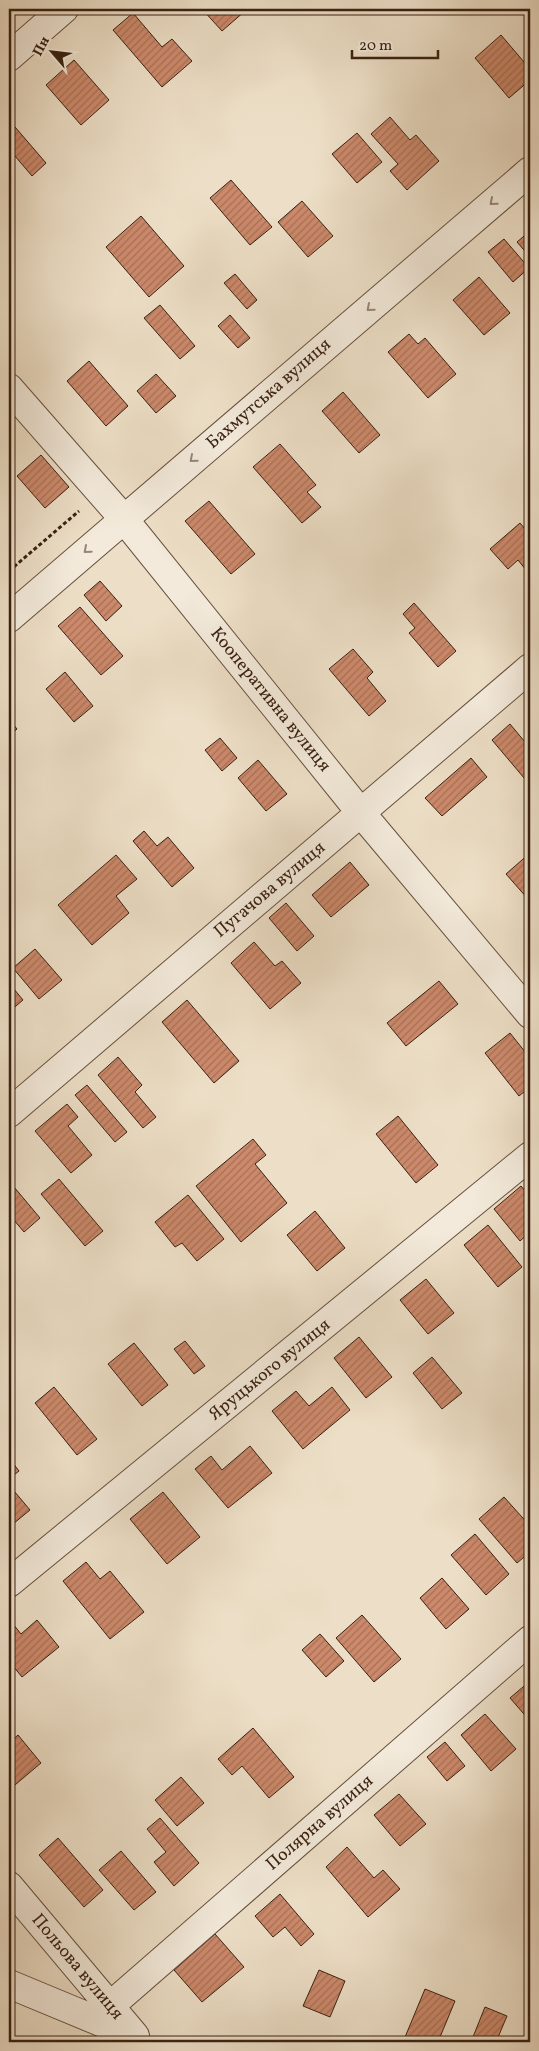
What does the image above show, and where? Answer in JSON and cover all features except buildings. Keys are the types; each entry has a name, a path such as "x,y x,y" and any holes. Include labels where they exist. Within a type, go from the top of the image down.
{"street":[{"path":"9,57 64,9"},
{"name":"Бахмутська вулиця","path":"9,618 123,518 530,171"},
{"name":"Кооперативна вулиця","path":"9,388 123,518 361,813 530,1014"},
{"name":"Пугачова вулиця","path":"9,1113 530,668"},
{"name":"Яруцького вулиця","path":"9,1583 530,1156"},
{"name":"Полярна вулиця","path":"110,2006 530,1640"},
{"name":"Польова вулиця","path":"9,1886 110,2006 142,2039"},
{"path":"9,1984 142,2039"}],"path":[{"path":"9,571 86,505"}]}
